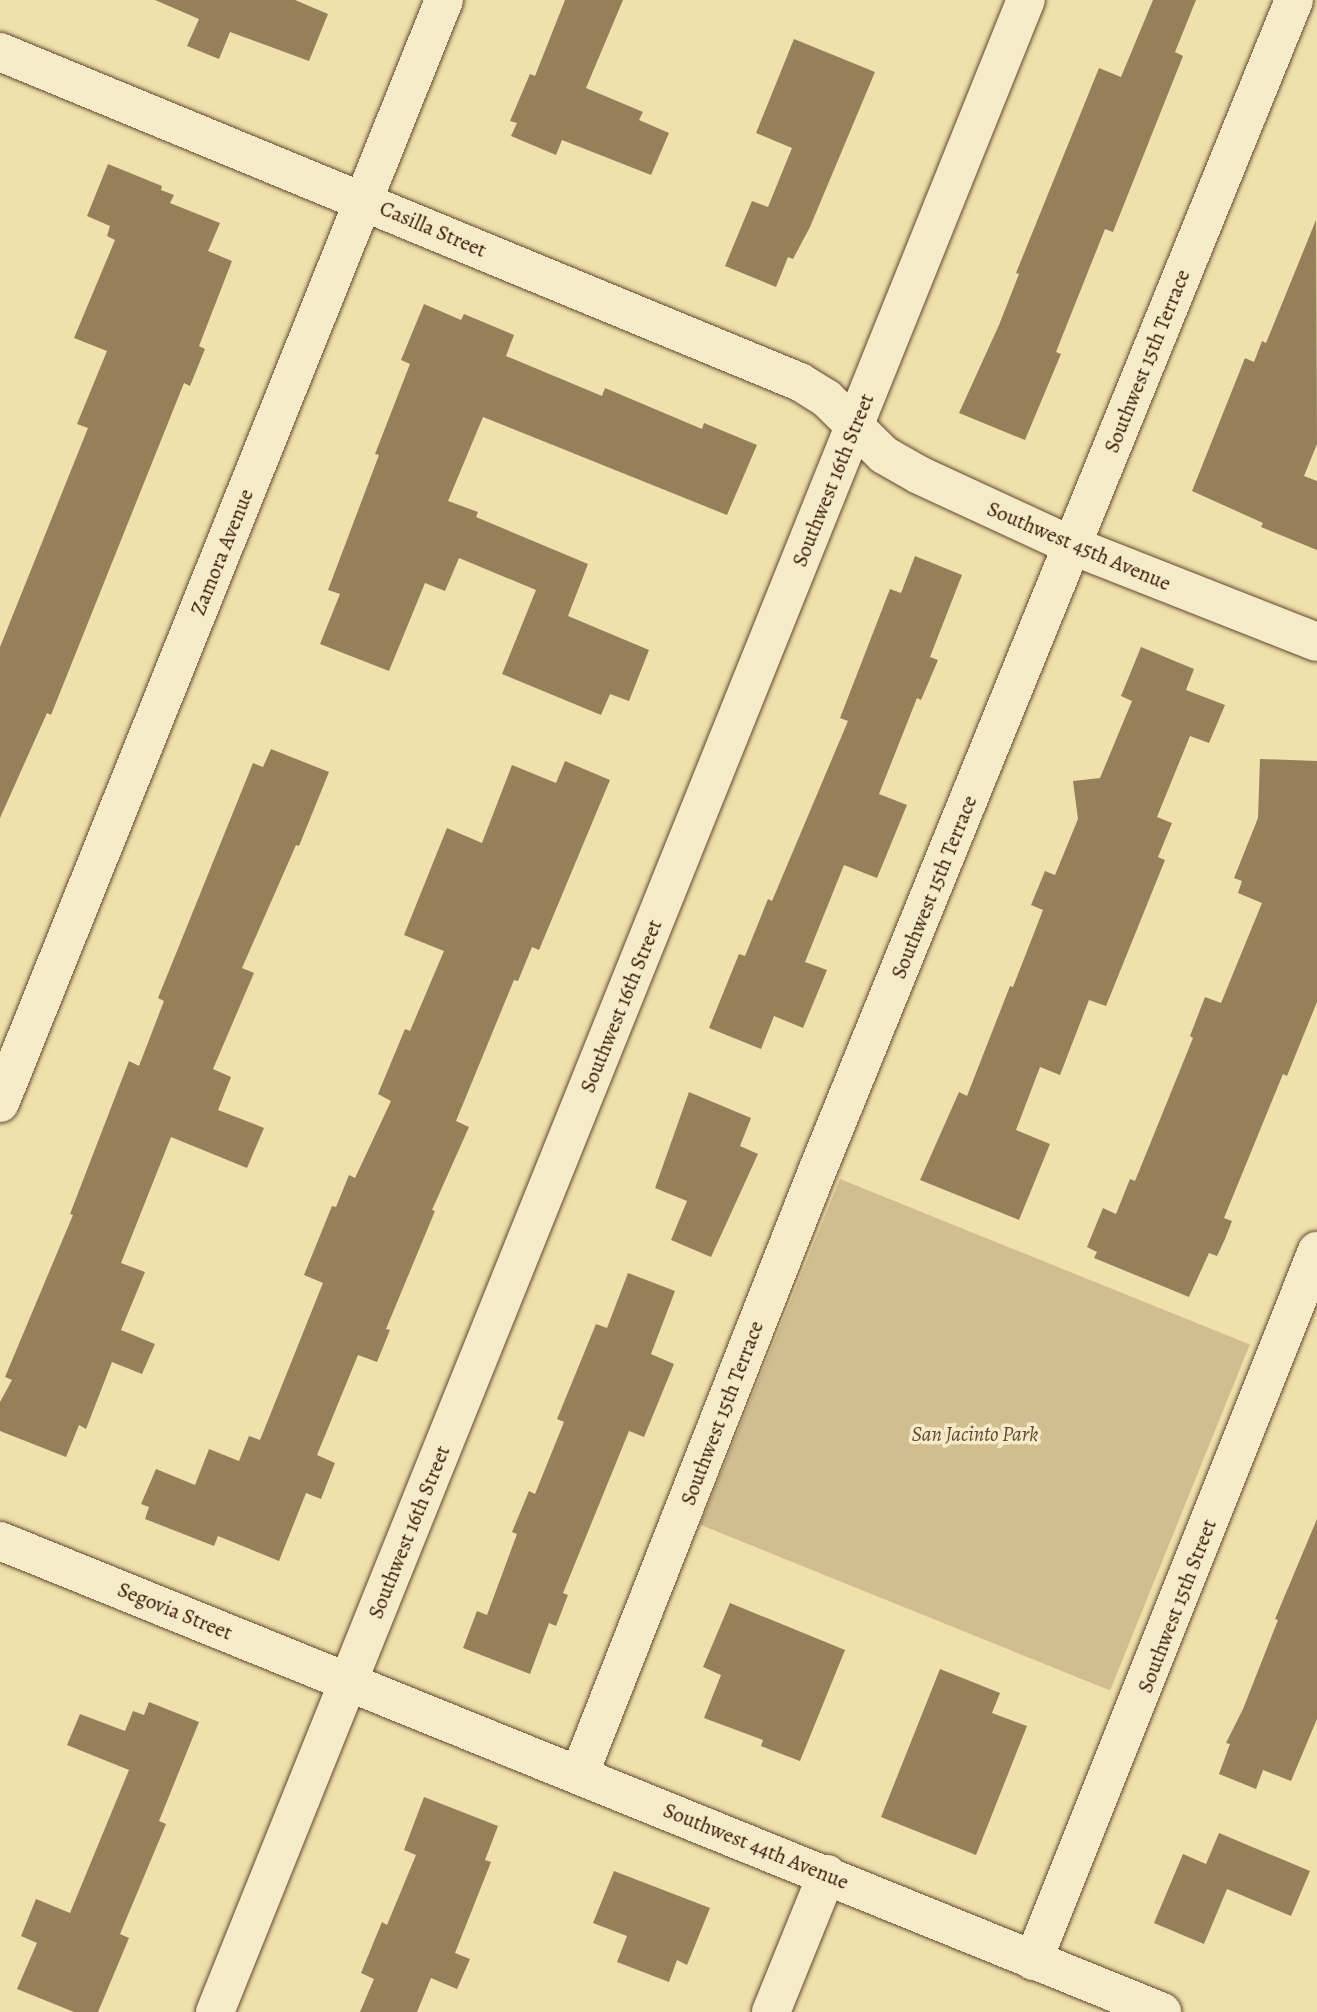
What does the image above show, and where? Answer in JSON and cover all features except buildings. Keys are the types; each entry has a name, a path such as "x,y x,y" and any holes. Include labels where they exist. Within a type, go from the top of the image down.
{"street":[{"name":"Zamora Avenue","path":"0,1103 444,0"},
{"name":"Southwest 16th Street","path":"215,2012 1026,0"},
{"name":"Southwest 15th Terrace","path":"579,1775 818,1169 1293,0"},
{"name":"Casilla Street","path":"0,52 800,382 826,398 854,426"},
{"name":"Southwest 45th Avenue","path":"854,426 884,455 919,475 1073,546 1317,642"},
{"name":"Southwest 15th Street","path":"1033,1961 1317,1251"},
{"name":"Segovia Street","path":"0,1541 349,1683"},
{"name":"Southwest 44th Avenue","path":"349,1683 827,1874 1162,2012"},
{"path":"771,2012 827,1874"}],"green space":[{"name":"San Jacinto Park","path":"840,1179 1250,1345 1110,1690 700,1525"}]}
